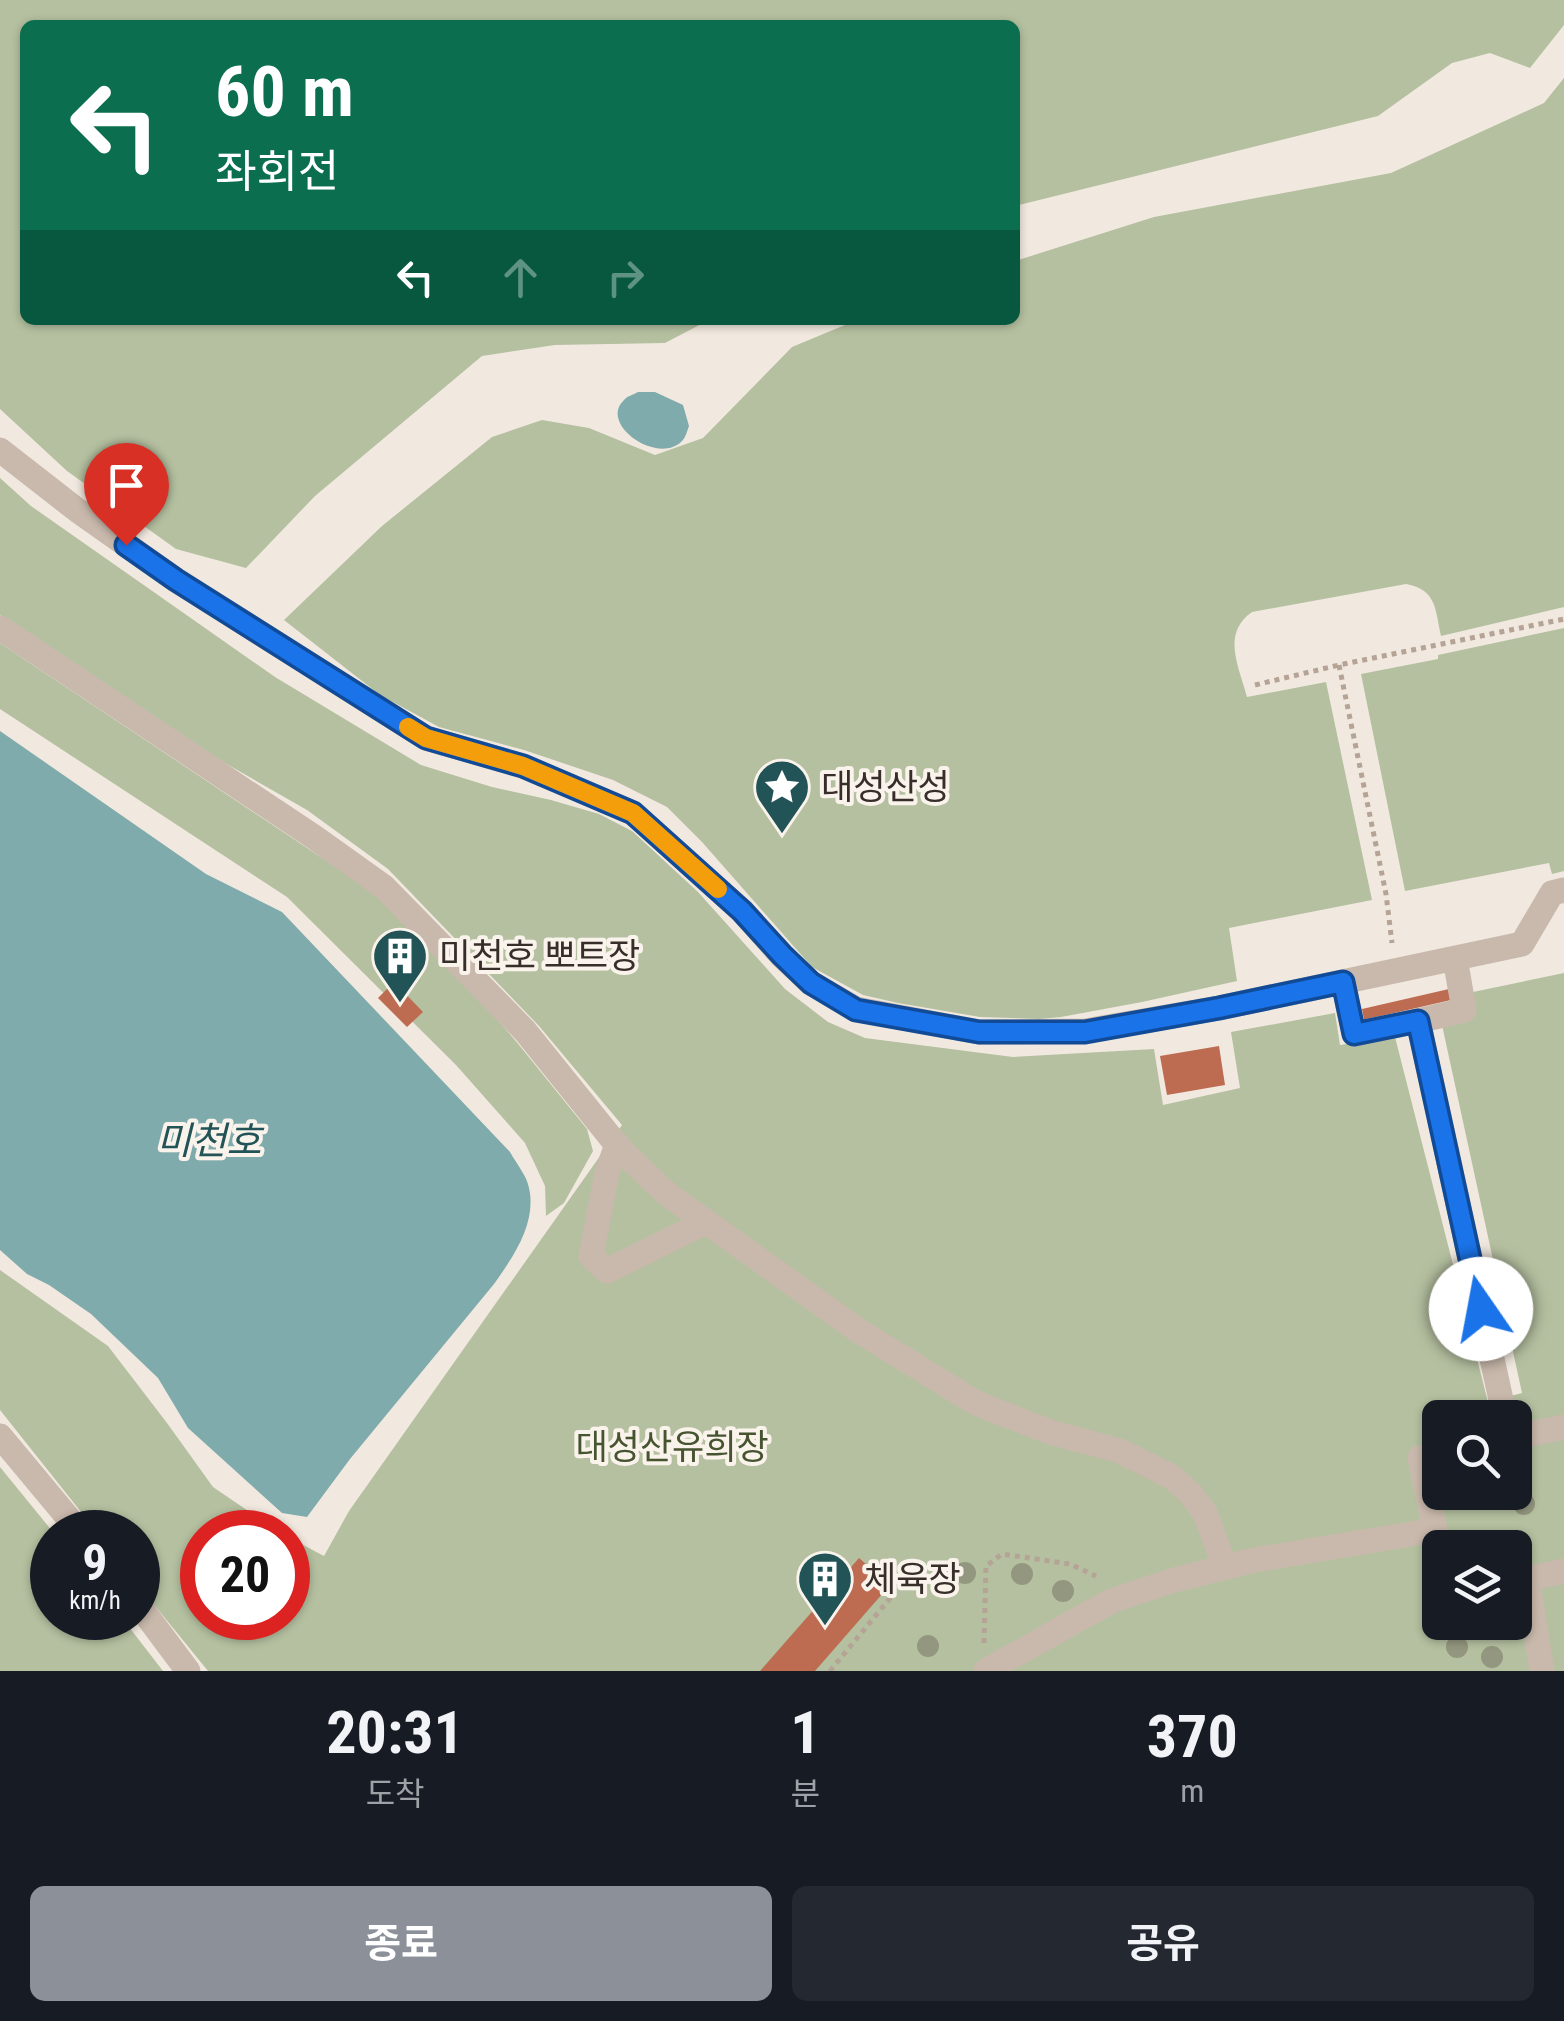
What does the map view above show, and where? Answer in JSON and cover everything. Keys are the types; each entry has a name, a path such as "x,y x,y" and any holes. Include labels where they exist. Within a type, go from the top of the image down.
{"lane":[{"path":"0,450 176,580 426,738 523,766 633,813 742,911 811,983 856,1010 979,1032 1085,1032 1522,944 1552,893 1564,890"},
{"path":"0,628 384,887 525,1031 617,1144 666,1193 858,1331 976,1403 1050,1432 1120,1451 1172,1477 1205,1513 1226,1567"},
{"path":"1343,982 1354,1034 1418,1021 1464,1010 1456,958"},
{"path":"1418,1021 1501,1400"},
{"path":"617,1144 607,1173 591,1256 607,1270 706,1222"},
{"path":"1532,1434 1564,1427"},
{"path":"0,1436 62,1510"},
{"path":"1431,1510 1435,1530"},
{"path":"985,1662 1131,1594 1254,1560 1422,1532"},
{"path":"1532,1578 1564,1571"},
{"path":"1532,1628 1542,1671"},
{"path":"160,1633 188,1671"}],"path":[{"path":"1255,685 1564,618"},
{"path":"1339,665 1386,894 1396,971"},
{"path":"985,1662 986,1566 1002,1554 1070,1564 1131,1594"},
{"path":"830,1671 892,1597"}],"green space":[{"path":"0,0 1564,0 1564,25 1530,68 1490,53 1452,63 1378,116 1020,205 1020,20 20,20 20,325 699,325 665,343 555,345 482,356 315,496 246,568 176,549 67,471 0,409"},
{"path":"1564,78 1564,607 1441,636 1429,596 1406,584 1252,612 1243,621 1237,630 1235,651 1247,697 1326,682 1372,900 1229,928 1237,981 1039,1019 980,1017 863,995 812,967 667,807 613,780 439,727 380,695 284,620 382,526 492,437 542,420 589,428 655,455 703,438 792,347 845,325 1020,325 1020,259 1154,217 1391,173 1544,103"},
{"name":"대성산유희장","path":"0,478 31,506 275,677 421,765 599,814 632,831 698,892 785,989 828,1022 865,1038 1013,1057 1154,1049 1163,1105 1240,1088 1231,1032 1335,1013 1340,1045 1395,1037 1487,1400 1422,1400 1422,1510 1532,1510 1532,1400 1496,1400 1522,1393 1442,1025 1476,1014 1473,992 1564,973 1564,1671 208,1671 183,1640 310,1640 310,1549 324,1556 349,1511 622,1125 539,1026 388,869 307,810 155,723 0,615"},
{"path":"1564,628 1564,871 1552,874 1549,863 1405,891 1361,674"},
{"path":"0,643 364,886 445,960 587,1129 593,1151 564,1203 546,1216 545,1186 525,1143 456,1065 287,897 0,709"},
{"path":"0,1270 108,1346 213,1487 247,1510 180,1510 180,1637 160,1612 160,1510 80,1510 0,1410"},
{"path":"0,1467 35,1510 30,1510 30,1640 139,1640 163,1671 0,1671"}],"water":[{"path":"638,392 655,392 683,405 689,426 682,441 659,449 634,439 625,430 618,410 625,399"},
{"name":"미천호","path":"0,731 206,874 282,912 510,1152 528,1183 531,1201 522,1239 509,1263 310,1513 279,1510 188,1428 158,1378 91,1314 27,1274 0,1250"}],"building":[{"name":"미천호 뽀트장","path":"394,982 423,1012 407,1027 378,998"},
{"path":"1449,989 1451,1000 1364,1020 1362,1009"},
{"path":"1219,1046 1225,1085 1167,1095 1160,1056"},
{"name":"체육장","path":"859,1558 890,1585 815,1671 760,1671"}],"slow traffic":[{"path":"408,727 426,738 523,766 633,813 718,889"}],"place":[{"name":"대성산성","path":"782,836"},
{"name":"미천호 뽀트장","path":"400,1005"},
{"name":"체육장","path":"825,1628"}],"route":[{"path":"126,545 426,738 523,766 633,813 742,911 811,983 856,1010 979,1032 1085,1032 1343,982 1354,1034 1418,1021 1481,1309"}]}
